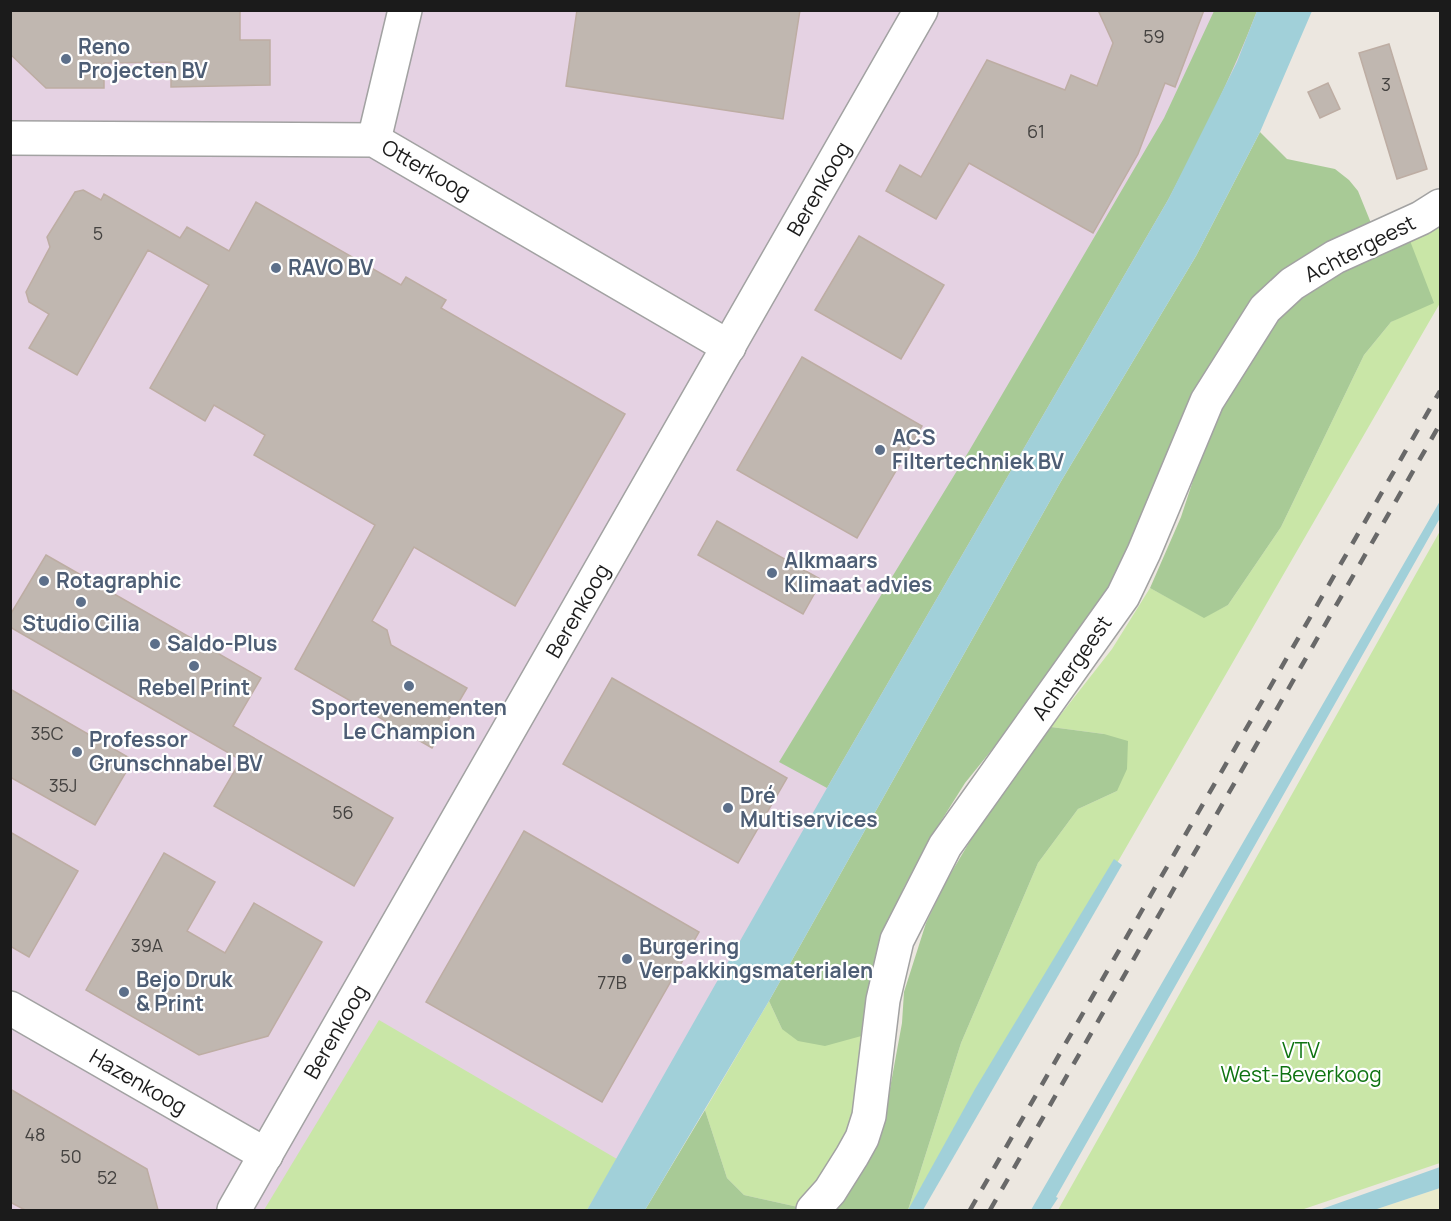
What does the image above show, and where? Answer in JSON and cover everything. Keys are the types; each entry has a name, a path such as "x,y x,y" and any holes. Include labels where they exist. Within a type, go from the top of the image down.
{"street":[{"path":"374,140 405,10"},
{"name":"Berenkoog","path":"234,1210 921,10"},
{"name":"Otterkoog","path":"10,138 374,140 729,347"},
{"name":"Achtergeest","path":"813,1210 830,1191 852,1156 862,1138 869,1116 883,1000 897,940 945,846 1123,596 1144,552 1207,401 1265,309 1292,284 1335,257 1421,218 1440,206"},
{"name":"Hazenkoog","path":"10,1008 266,1155"}],"shaded area":[{"path":"10,11 1281,11 614,1210 11,1210"}],"green space":[{"path":"1214,11 1257,11 1204,130 1168,200 827,788 779,762 969,451 1164,118"},
{"path":"1260,132 1287,159 1335,169 1349,180 1358,191 1373,228 1323,248 1130,551 1091,627 965,783 931,837 904,887 886,931 865,1035 825,1046 798,1041 782,1029 769,1001 1060,483 1196,256"},
{"path":"1440,214 1440,303 1120,858 976,1097 915,1210 908,1210 961,1043 1038,863 1078,809 1117,791 1104,734 1051,727 1112,649 1150,588 1204,617 1228,605 1281,527 1364,355 1391,322 1406,314 1407,233"},
{"path":"1407,233 1434,303 1391,322 1364,355 1281,527 1228,605 1204,618 1150,588 1181,517 1210,429 1267,334 1294,299"},
{"name":"VTV West-Beverkoog","path":"1440,531 1440,1163 1301,1210 1058,1210"},
{"path":"1051,727 1104,734 1128,741 1127,769 1117,791 1078,809 1038,863 961,1043 908,1210 828,1210 884,1121 902,1023 904,992 926,923 948,878 979,826"},
{"path":"769,1001 782,1029 865,1035 855,1103 844,1142 829,1168 798,1207 744,1195 727,1178 705,1110"},
{"path":"379,1020 617,1159 587,1210 264,1210"},
{"path":"705,1110 727,1178 744,1195 798,1207 795,1210 645,1210"},
{"path":"1440,1188 1440,1210 1374,1210"}],"water":[{"path":"1257,11 1312,11 1260,132 1196,256 1060,483 769,1001 645,1210 587,1210 827,788 1168,200 1237,62"},
{"path":"1440,501 1440,518 1056,1197 1058,1198 1050,1210 1031,1210"},
{"path":"1114,859 1122,865 923,1210 908,1210 975,1089"},
{"path":"1440,1167 1440,1188 1374,1210 1319,1210"}],"building":[{"path":"10,10 240,10 240,40 270,40 270,85 171,87 171,62 104,63 104,88 46,88 10,54"},
{"path":"577,10 800,10 783,119 566,86"},
{"path":"1098,10 1204,10 1175,87 1165,83 1138,154 1093,233 969,163 936,219 886,191 900,165 921,177 987,60 1065,90 1071,75 1097,86 1113,43"},
{"path":"1389,44 1427,169 1397,179 1359,53"},
{"path":"1328,83 1340,109 1320,118 1308,92"},
{"path":"83,190 101,200 104,194 180,238 187,227 229,251 256,202 401,285 406,277 446,300 441,308 625,414 515,606 414,547 372,621 387,630 391,645 467,688 432,748 295,669 375,525 254,455 265,435 214,405 205,421 150,388 209,285 148,250 77,375 29,348 49,314 29,302 26,292 50,247 47,237 75,192"},
{"path":"859,236 944,285 901,359 815,310"},
{"path":"802,357 922,426 857,538 737,470"},
{"path":"717,521 822,580 803,614 698,555"},
{"path":"46,555 261,678 233,726 393,818 354,886 214,806 241,760 10,627 10,615"},
{"path":"612,678 787,778 738,863 563,764"},
{"path":"10,689 133,760 95,825 10,777"},
{"path":"524,831 699,932 602,1102 426,1002"},
{"path":"10,832 78,871 29,957 10,946"},
{"path":"164,853 215,882 187,931 225,953 254,903 322,942 268,1036 199,1055 86,990"},
{"path":"10,1089 147,1169 158,1210 25,1210 10,1202"}],"railway":[{"path":"970,1210 1440,391"},
{"path":"990,1210 1440,424"}],"place":[{"name":"Reno Projecten BV","path":"66,59"},
{"name":"RAVO BV","path":"276,268"},
{"name":"ACS Filtertechniek BV","path":"880,450"},
{"name":"Alkmaars Klimaat advies","path":"772,573"},
{"name":"Rotagraphic","path":"44,581"},
{"name":"Studio Cilia","path":"81,602"},
{"name":"Saldo-Plus","path":"155,644"},
{"name":"Rebel Print","path":"194,666"},
{"name":"Sportevenementen Le Champion","path":"409,686"},
{"name":"Professor Grunschnabel BV","path":"77,752"},
{"name":"Dré Multiservices","path":"728,808"},
{"name":"Burgering Verpakkingsmaterialen","path":"627,959"},
{"name":"Bejo Druk & Print","path":"124,992"}]}
